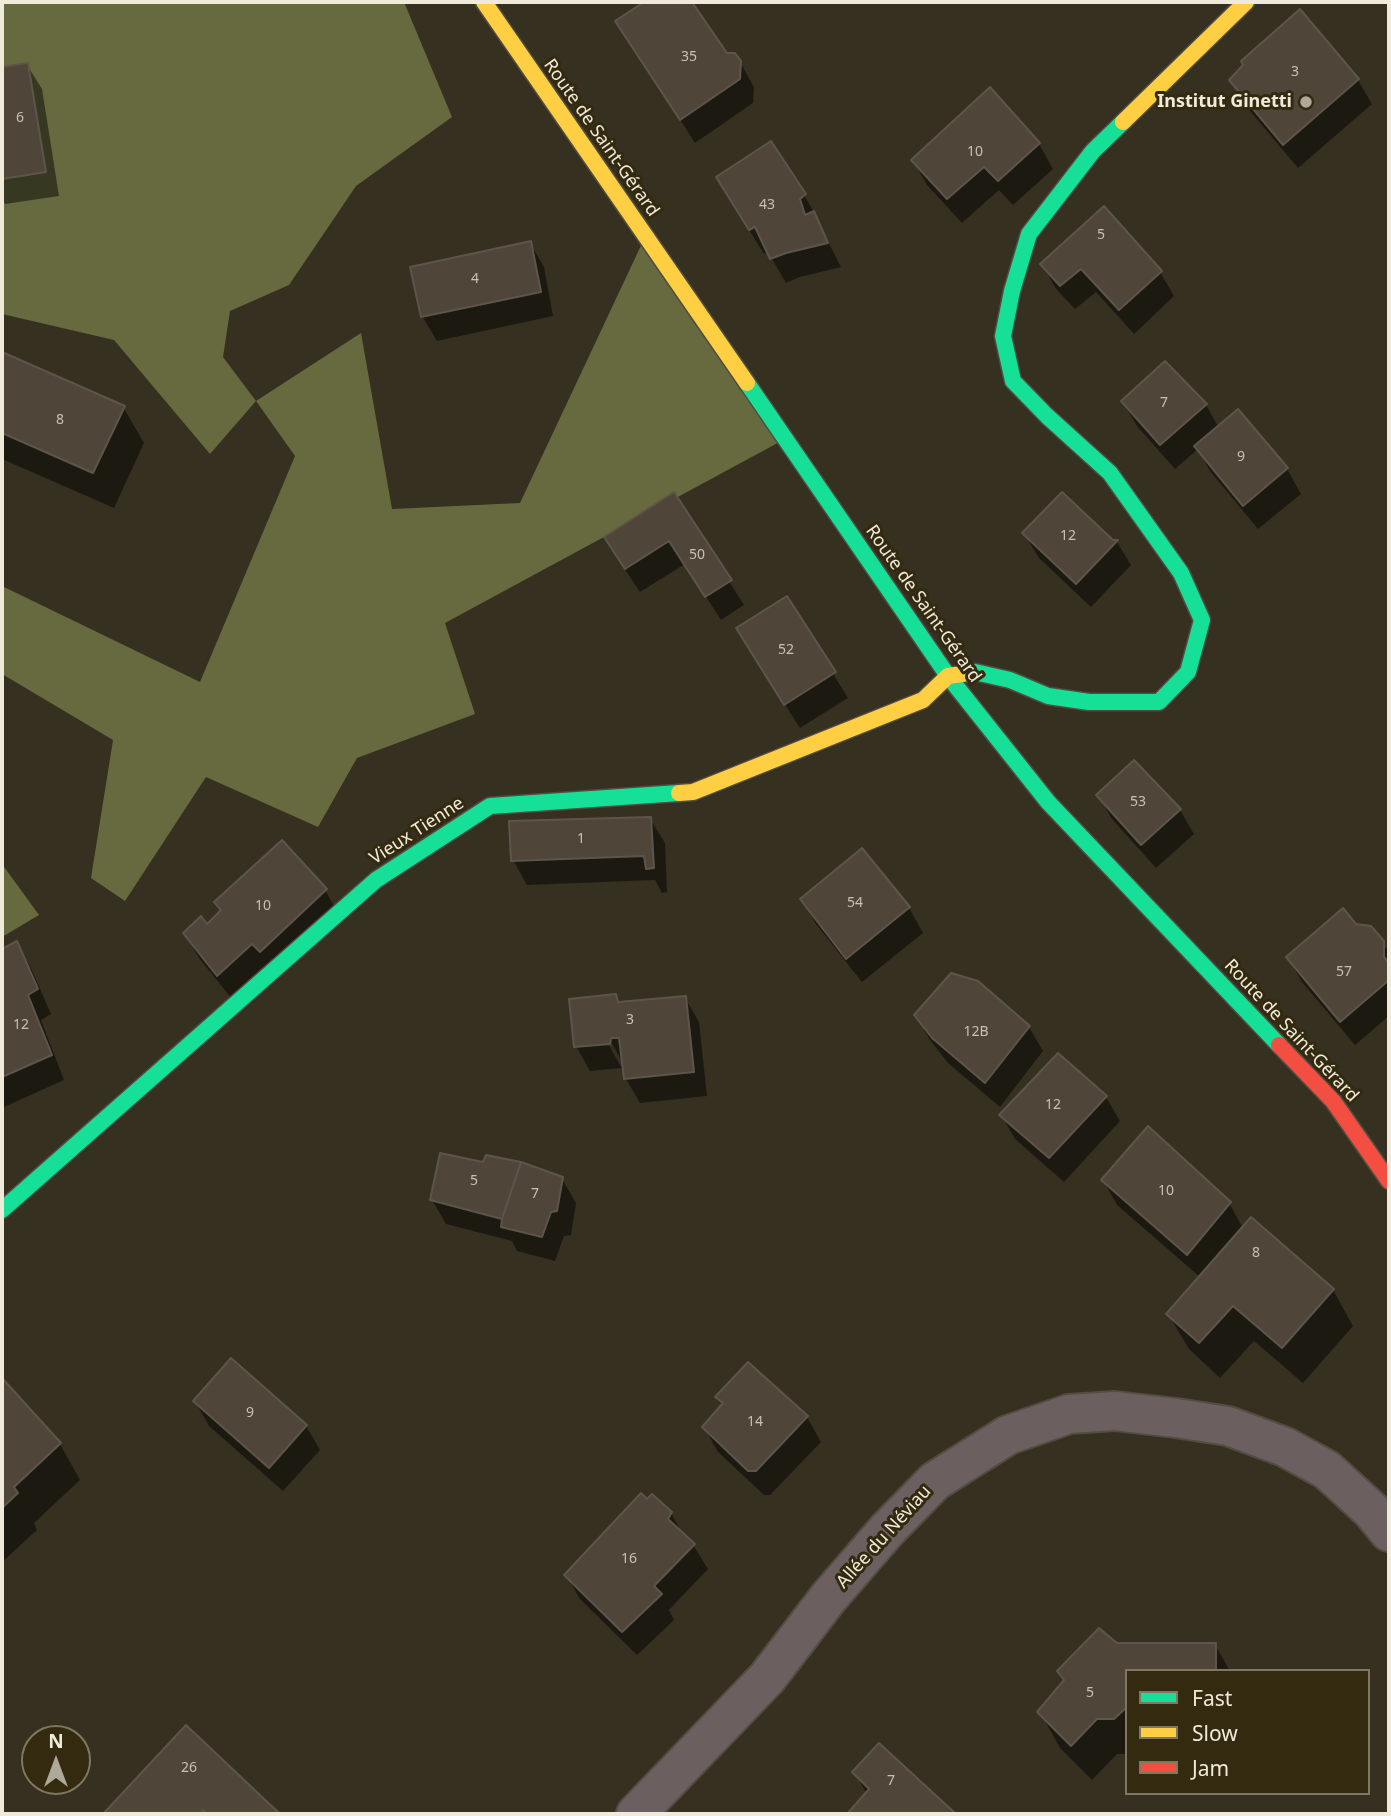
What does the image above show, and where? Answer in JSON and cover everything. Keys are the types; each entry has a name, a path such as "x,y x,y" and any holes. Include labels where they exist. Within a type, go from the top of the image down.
{"street":[{"name":"Route de Saint-Gérard","path":"484,2 948,676 1048,802 1333,1101 1389,1181"},
{"path":"948,676 975,672 1010,680 1048,696 1089,702 1159,702 1188,672 1202,620 1181,573 1110,473 1013,382 1003,336 1012,291 1029,234 1093,151 1246,2"},
{"name":"Vieux Tienne","path":"2,1210 376,880 490,807 693,792 922,700 948,676"},
{"name":"Allée du Néviau","path":"636,1814 767,1678 829,1597 906,1511 935,1482 1008,1435 1069,1415 1115,1411 1228,1426 1285,1447 1327,1471 1372,1511 1389,1532"}],"green space":[{"path":"2,2 404,2 452,117 356,186 289,285 230,311 223,357 256,401 210,454 114,340 2,314"},
{"path":"645,237 785,439 445,623 475,714 357,758 318,827 206,777 125,901 91,878 113,740 2,674 2,586 200,682 295,456 256,401 361,333 392,509 520,503"},
{"path":"2,864 39,915 2,937"}],"building":[{"path":"644,2 692,2 727,53 735,53 741,61 740,79 680,120 615,21"},
{"path":"1300,9 1359,79 1283,145 1229,80 1243,65 1241,61"},
{"path":"28,63 46,172 2,179 2,67"},
{"path":"990,87 1040,143 998,181 984,167 947,199 911,160"},
{"path":"771,141 806,194 800,199 805,215 814,211 828,243 770,259 755,227 749,230 716,177"},
{"path":"1104,206 1162,271 1119,310 1081,269 1060,286 1040,264"},
{"path":"531,241 541,292 421,317 410,267"},
{"path":"2,352 125,406 93,473 2,433"},
{"path":"1165,361 1207,404 1160,445 1121,401"},
{"path":"1238,409 1288,468 1243,506 1194,446"},
{"path":"674,492 732,580 705,597 669,541 625,569 604,537"},
{"path":"1062,492 1113,540 1118,540 1076,584 1022,533"},
{"path":"787,596 836,672 784,705 736,628"},
{"path":"1134,760 1181,809 1141,845 1096,795"},
{"path":"651,817 654,868 646,869 644,856 511,861 509,821"},
{"path":"282,840 327,889 260,952 252,944 217,976 183,933 201,916 207,924 221,910 214,902"},
{"path":"862,848 910,907 846,959 800,899"},
{"path":"1343,908 1356,924 1371,926 1384,941 1384,957 1389,963 1389,980 1340,1022 1286,957"},
{"path":"17,941 38,989 28,995 52,1055 2,1077 2,949"},
{"path":"951,973 978,981 1030,1026 985,1083 932,1038 914,1015"},
{"path":"616,994 618,1002 686,996 694,1072 624,1079 619,1038 611,1038 610,1044 574,1047 569,999"},
{"path":"1058,1053 1107,1096 1049,1158 999,1115"},
{"path":"1148,1126 1231,1202 1187,1255 1101,1180"},
{"path":"440,1153 483,1162 486,1155 521,1162 502,1219 430,1200"},
{"path":"521,1162 563,1177 557,1211 551,1212 542,1237 501,1227"},
{"path":"1251,1217 1334,1289 1282,1348 1233,1306 1199,1343 1166,1314"},
{"path":"231,1358 307,1425 269,1468 193,1401"},
{"path":"748,1362 808,1416 756,1471 748,1471 702,1427 723,1403 715,1397"},
{"path":"2,1378 61,1443 14,1487 18,1493 2,1508"},
{"path":"641,1493 647,1499 652,1494 672,1512 668,1519 695,1544 654,1586 662,1594 622,1632 564,1575"},
{"path":"1099,1628 1117,1643 1216,1643 1216,1669 1125,1669 1125,1709 1114,1719 1097,1719 1071,1746 1037,1712 1064,1680 1057,1671"},
{"path":"186,1725 279,1813 208,1814 203,1810 200,1814 103,1814"},
{"path":"879,1743 956,1814 847,1814 869,1789 852,1772"}],"traffic: fast":[{"path":"962,674 975,672 1010,680 1048,696 1089,702 1159,702 1188,672 1202,620 1181,573 1110,473 1013,381 1003,336 1012,291 1029,234 1093,151 1123,122"},
{"path":"747,383 948,676 1048,802 1279,1045"},
{"path":"2,1210 376,880 490,806 679,793"}],"traffic: slow":[{"path":"484,2 747,383"},
{"path":"1123,122 1246,2"},
{"path":"679,793 693,792 923,700 948,676 962,674"}],"traffic: jam":[{"path":"1279,1045 1333,1101 1389,1181"}],"place":[{"name":"Institut Ginetti","path":"1306,102"}]}
